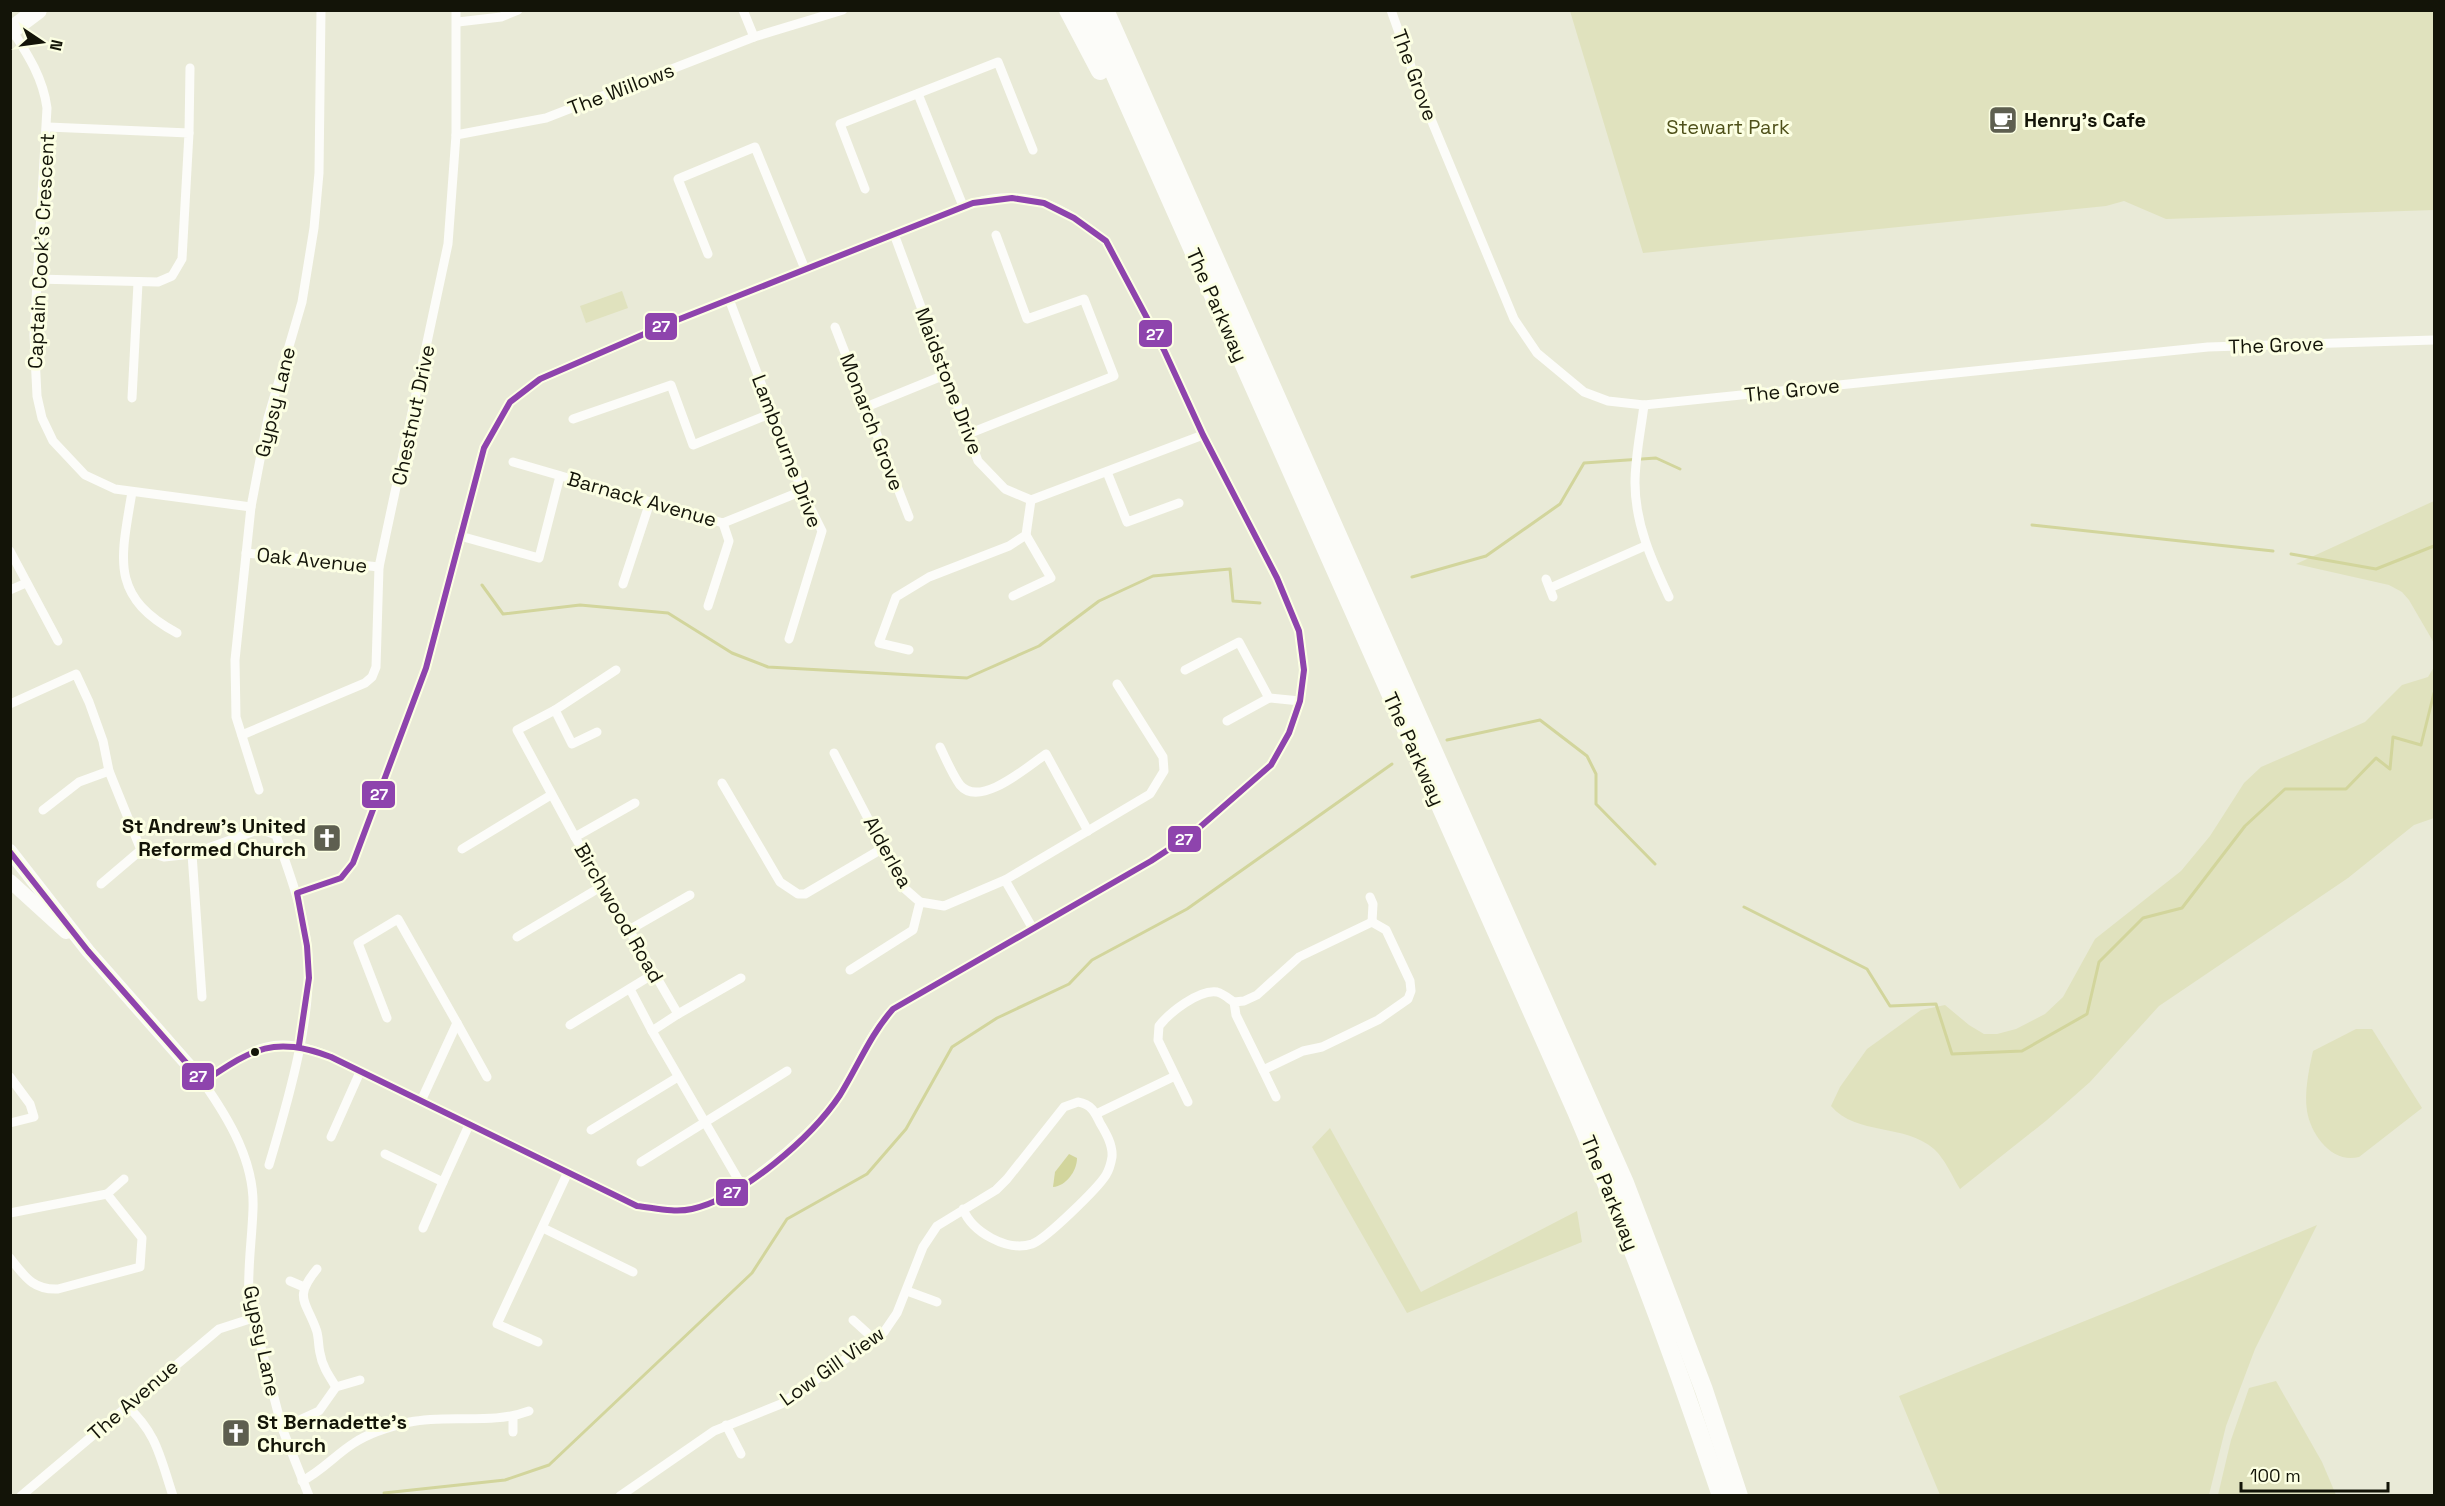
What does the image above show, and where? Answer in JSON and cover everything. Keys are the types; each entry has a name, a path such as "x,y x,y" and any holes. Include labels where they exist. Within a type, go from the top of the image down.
{"highway":[{"path":"1068,10 1125,123 1155,165"},
{"name":"The Parkway","path":"1086,10 1623,1220 1664,1329 1721,1496"},
{"name":"The Parkway","path":"1105,10 1625,1184 1700,1379 1739,1496"},
{"path":"1117,10 1163,141"},
{"path":"11,30 38,11"}],"street":[{"name":"Gypsy Lane","path":"259,790 242,735 234,699 235,660 251,507 268,418 308,278 319,173 321,10"},
{"name":"Chestnut Drive","path":"242,735 365,683 372,677 376,667 379,567 448,244 456,135 458,22 456,10"},
{"path":"458,22 501,17 518,10"},
{"path":"743,10 754,37"},
{"name":"The Willows","path":"456,135 546,118 754,37 843,10"},
{"name":"The Grove","path":"1391,10 1423,100 1514,318 1536,353 1584,392 1608,401 1644,405 2208,346 2434,340"},
{"name":"Captain Cook's Crescent","path":"11,30 36,68 45,90 48,127 36,279 35,376 42,418 53,441 85,475 115,489 251,507"},
{"path":"865,189 840,124 998,62 1033,150"},
{"path":"36,279 138,283 166,280 179,268 182,259 189,133 189,68"},
{"path":"918,94 963,206"},
{"path":"48,127 189,133"},
{"path":"708,254 678,179 755,147 805,270"},
{"path":"10,851 88,951 203,1082 252,1051 266,1046 299,1045 331,1057 637,1206 692,1209 718,1200 742,1186 806,1134 832,1106 877,1026 893,1009 1151,861 1192,834 1271,765 1289,733 1300,701 1304,670 1299,632 1254,530 1203,435 1164,351 1106,241 1070,213 1038,200 1006,196 963,206 729,299 540,380 510,402 484,448 426,668 353,863 341,878 297,893"},
{"name":"Maidstone Drive","path":"894,234 978,461 988,475 1005,489 1031,500"},
{"path":"968,434 1114,376 1084,299 1027,319 996,235"},
{"path":"132,398 138,283"},
{"name":"Lambourne Drive","path":"729,299 802,491 822,531 789,639"},
{"name":"Monarch Grove","path":"835,327 909,517"},
{"path":"866,407 946,374"},
{"path":"573,419 671,385 693,445 772,412"},
{"path":"1644,405 1635,483 1645,546 1669,597"},
{"path":"1013,596 1051,578 1026,535 1031,500 1203,435"},
{"name":"Barnack Avenue","path":"513,462 723,523 802,491"},
{"path":"1107,472 1126,522 1179,503"},
{"path":"460,536 539,558 560,476"},
{"path":"132,492 123,572 128,590 156,622 177,633"},
{"path":"623,584 650,502"},
{"path":"708,606 729,541 723,523"},
{"path":"909,650 879,643 896,597 929,577 1010,546 1026,535"},
{"path":"1550,588 1645,546"},
{"path":"10,551 58,641"},
{"name":"Oak Avenue","path":"246,553 379,567"},
{"path":"10,590 26,583"},
{"path":"1185,670 1239,642 1269,698"},
{"name":"Birchwood Road","path":"616,670 555,710 517,730 551,795 678,1014"},
{"path":"10,704 76,674 103,741 109,771 141,850"},
{"name":"Alderlea","path":"834,753 885,847 904,888 920,902 944,906 1005,880 1150,794 1164,771 1163,757 1117,684"},
{"path":"1227,721 1269,698 1300,701"},
{"path":"555,710 572,744 597,732"},
{"path":"940,747 961,786 975,793 991,791 1046,754 1088,831"},
{"path":"43,810 79,782 109,771"},
{"path":"722,783 780,882 798,894 804,894 885,847"},
{"path":"462,849 551,795"},
{"path":"575,837 635,803"},
{"path":"141,850 164,857 192,854 260,829 276,835 297,893 307,946 309,978 299,1045 269,1165"},
{"path":"101,884 141,850"},
{"path":"192,854 202,997"},
{"path":"1005,880 1033,929"},
{"path":"10,881 88,951"},
{"path":"518,937 604,885"},
{"path":"629,930 690,895"},
{"path":"1370,897 1373,904 1372,922"},
{"path":"850,970 913,930 920,902"},
{"path":"387,1018 358,943 398,919 487,1077"},
{"path":"1188,1102 1158,1040 1161,1023 1206,993 1218,992 1234,1002 1244,1001 1257,994 1299,957 1372,922"},
{"path":"1263,1070 1307,1049 1322,1047 1378,1020 1408,999 1411,991 1410,981 1386,930 1372,922"},
{"path":"570,1025 655,973"},
{"path":"652,1031 741,978"},
{"path":"630,989 703,1122 742,1186"},
{"path":"1234,1002 1236,1015 1276,1097"},
{"path":"421,1101 457,1023"},
{"path":"641,1162 787,1071"},
{"path":"331,1137 360,1072"},
{"path":"963,1209 967,1218 993,1239 1006,1244 1020,1246 1044,1238 1107,1174 1112,1156 1111,1146 1096,1114 1175,1076"},
{"path":"10,1077 30,1104 34,1117 10,1123"},
{"path":"591,1130 678,1077"},
{"name":"Gypsy Lane","path":"203,1082 225,1113 248,1169 254,1206 248,1284 253,1318 282,1428 309,1496"},
{"name":"Low Gill View","path":"620,1496 726,1425 781,1404 875,1340 891,1323 907,1291 930,1234 947,1218 1007,1179 1064,1107 1073,1102 1084,1103 1096,1114"},
{"path":"423,1228 469,1125"},
{"path":"385,1154 444,1182"},
{"path":"538,1342 497,1324 568,1173"},
{"path":"10,1213 107,1194 124,1179"},
{"path":"10,1258 36,1287 47,1290 140,1267 142,1238 107,1194"},
{"path":"543,1228 633,1272"},
{"path":"317,1269 304,1287 306,1310 316,1329 320,1356 336,1387"},
{"path":"290,1281 304,1287"},
{"path":"907,1291 937,1302"},
{"name":"The Avenue","path":"21,1496 126,1405 219,1329 253,1318"},
{"path":"853,1320 875,1340"},
{"path":"282,1428 319,1411 336,1387 360,1380"},
{"path":"126,1405 142,1420 154,1437 171,1495"},
{"path":"302,1481 323,1469 354,1443 400,1425 434,1419 513,1417 529,1411"},
{"path":"513,1417 513,1432"},
{"path":"726,1425 741,1454"}],"green space":[{"name":"Stewart Park","path":"1570,11 2434,11 2434,210 2166,219 2124,201 2106,206 1643,253"},
{"path":"622,291 628,308 586,323 580,306"},
{"path":"2434,501 2434,643 2402,592 2389,585 2296,564"},
{"path":"2434,667 2434,818 2414,825 2348,878 2159,1006 2090,1082 2047,1120 1960,1189 1942,1158 1922,1141 1854,1122 1831,1106 1840,1087 1867,1049 1921,1010 1945,1005 1984,1034 1997,1034 2016,1029 2045,1014 2063,997 2095,939 2181,871 2210,836 2244,783 2261,767 2365,722 2402,685 2428,677"},
{"path":"2356,1029 2372,1029 2422,1108 2359,1157 2349,1158 2332,1152 2318,1138 2309,1120 2306,1096 2313,1051"},
{"path":"1330,1128 1421,1292 1577,1211 1582,1242 1407,1313 1312,1147"},
{"path":"2317,1225 2255,1349 2226,1426 2209,1495 1940,1495 1899,1396"},
{"path":"2276,1381 2322,1462 2336,1495 2218,1495 2231,1440 2249,1388"}],"shaded area":[{"path":"1069,1154 1077,1158 1073,1173 1062,1184 1053,1187 1055,1172"}],"waterway":[{"path":"1412,577 1486,556 1560,504 1584,463 1656,458 1680,469"},
{"path":"2032,525 2273,551"},
{"path":"2291,554 2376,569 2434,546"},
{"path":"482,585 503,614 580,605 668,613 732,653 768,667 967,678 1039,646 1099,601 1153,576 1230,569 1233,601 1260,603"},
{"path":"1744,907 1867,969 1890,1006 1936,1004 1952,1054 2022,1051 2087,1014 2099,962 2143,918 2182,908 2245,826 2285,789 2346,789 2376,758 2390,769 2393,737 2421,745 2434,693"},
{"path":"1447,740 1540,720 1587,756 1596,774 1596,804 1655,864"},
{"path":"384,1493 505,1480 549,1465 752,1273 787,1219 867,1174 906,1129 952,1047 997,1018 1069,984 1092,960 1187,909 1392,764"}],"transit line":[{"name":"27","path":"10,852 88,951 203,1082 236,1061 264,1049 293,1047 311,1050 331,1057 637,1206 665,1210 692,1209 712,1203 732,1192 774,1164 828,1112 878,1029 893,1009 1151,861 1192,834 1271,765 1289,733 1300,701 1304,670 1299,631 1277,578 1203,435 1164,350 1106,241 1074,218 1044,203 1012,198 973,203 672,322 540,379 510,402 484,448 426,668 353,863 341,878 297,893 307,946 309,978 299,1045"}],"place":[{"name":"Henry's Cafe","path":"2003,120"},
{"name":"St Andrew's United Reformed Church","path":"327,838"},
{"name":"St Bernadette’s Church","path":"236,1433"}]}
